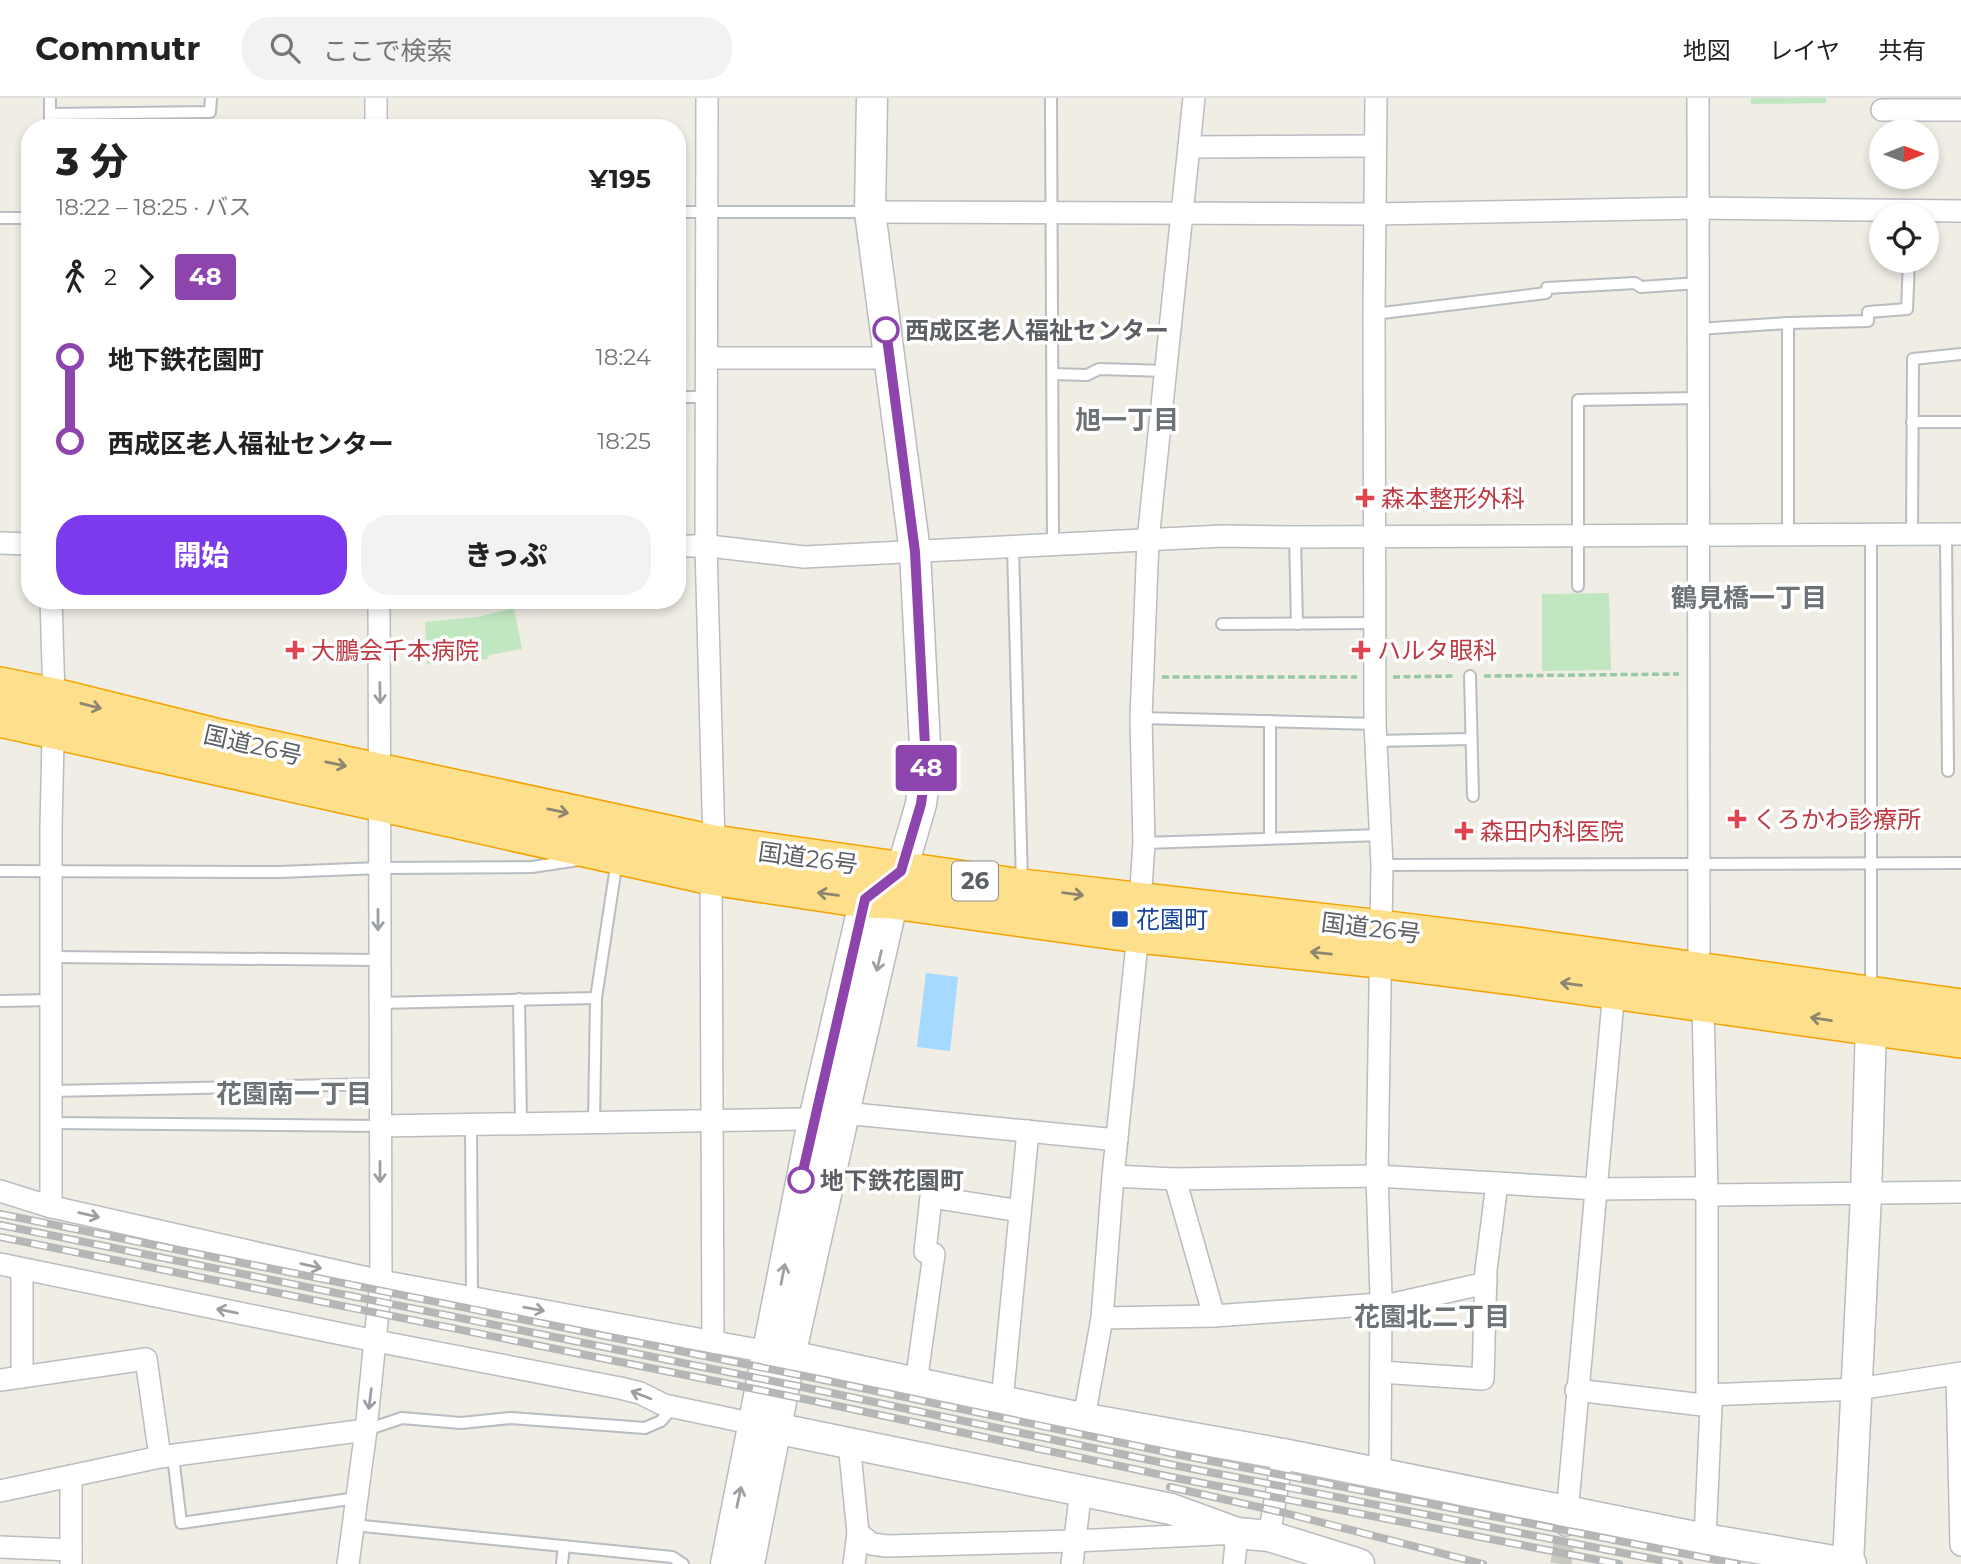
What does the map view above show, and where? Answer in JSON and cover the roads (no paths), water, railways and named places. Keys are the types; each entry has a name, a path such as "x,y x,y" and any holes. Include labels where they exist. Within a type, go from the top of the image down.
{"highway":[{"name":"国道26号","path":"0,686 54,713"},
{"name":"国道26号","path":"0,718 54,713 215,737 381,789 618,855 713,860"},
{"name":"国道26号","path":"381,789 713,860 886,890 1380,944 1871,1012 1961,1039"},
{"name":"国道26号","path":"886,890 1022,888 1140,918"},
{"name":"国道26号","path":"1380,944 1614,990 1703,1001 1871,1012 1961,1008"}],"street":[{"path":"376,98 376,119"},
{"path":"707,98 706,546 713,860 713,1342"},
{"path":"750,1564 766,1426 810,1137 886,890 919,813 926,765 915,552 870,212 872,98"},
{"path":"1084,1418 1102,1318 1113,1176 1140,918 1144,843 1141,718 1148,540 1194,98"},
{"path":"1376,98 1375,677 1382,865 1377,1176 1380,1473"},
{"path":"1698,98 1699,952"},
{"path":"1882,110 1961,110"},
{"path":"1189,147 1375,146"},
{"path":"870,212 1375,214 1698,208 1869,212"},
{"path":"1939,212 1961,211"},
{"path":"708,358 889,358"},
{"path":"686,545 804,557 1223,536 1953,534"},
{"path":"0,544 21,544"},
{"path":"51,609 54,713 51,1207"},
{"path":"348,1564 366,1430 381,1281 379,609"},
{"path":"779,1354 844,1113 886,890"},
{"path":"1566,1518 1614,990"},
{"path":"1702,1544 1709,1401 1703,1001"},
{"path":"0,1191 51,1207 381,1281 779,1354 1084,1418 1380,1473 1566,1518 1702,1544 1850,1564 1871,1012"},
{"path":"844,1113 1117,1140"},
{"path":"380,1126 804,1119"},
{"path":"1002,1401 1028,1132"},
{"path":"1113,1176 1175,1179 1377,1176 1596,1189 1697,1188 1707,1195 1961,1192"},
{"path":"1175,1179 1214,1316"},
{"path":"1381,1372 1483,1379 1486,1283 1497,1183"},
{"path":"916,1383 934,1254 925,1252 931,1197 1020,1211"},
{"path":"0,1265 620,1388 674,1406 1171,1509 1237,1533"},
{"path":"22,1269 22,1377"},
{"path":"1102,1318 1214,1316 1380,1305 1486,1283"},
{"path":"0,1380 146,1359 167,1457"},
{"path":"1576,1390 1709,1401 1858,1389 1959,1373 1961,1545"},
{"path":"726,1564 766,1426"},
{"path":"0,1491 167,1457 366,1430"},
{"path":"849,1443 858,1533 854,1564"},
{"path":"1269,1536 1283,1454"},
{"path":"0,1547 71,1557 71,1476"},
{"path":"1072,1564 1081,1489"},
{"path":"858,1533 872,1545 934,1554 1075,1541 1237,1533 1269,1536 1359,1564"},
{"path":"1234,1564 1237,1533"}],"lane":[{"path":"50,98 50,119"},
{"path":"50,114 211,112 211,98"},
{"path":"1051,98 1053,545"},
{"path":"686,212 870,212"},
{"path":"0,218 21,218"},
{"path":"1698,329 1868,321 1868,312 1907,309 1908,273"},
{"path":"1374,314 1546,293 1547,288 1635,284 1642,287 1698,283"},
{"path":"1788,323 1788,535"},
{"path":"1912,535 1913,359 1961,354"},
{"path":"1053,374 1087,374 1099,369 1166,371"},
{"path":"686,397 707,397"},
{"path":"1578,586 1578,400 1698,398"},
{"path":"1912,422 1961,422"},
{"path":"1871,534 1871,1012"},
{"path":"1948,771 1953,534"},
{"path":"1295,537 1297,624"},
{"path":"1013,547 1022,888"},
{"path":"1222,624 1375,623"},
{"path":"1470,676 1473,796"},
{"path":"1141,718 1270,721 1376,733 1471,739"},
{"path":"1270,721 1270,837"},
{"path":"1144,843 1381,835"},
{"path":"0,871 280,872 532,867 618,855 596,998 594,1122"},
{"path":"1382,865 1961,863"},
{"path":"51,957 378,960"},
{"path":"379,1003 596,998"},
{"path":"519,999 521,1124"},
{"path":"0,1001 51,1000"},
{"path":"51,1091 381,1084"},
{"path":"51,1123 380,1126"},
{"path":"471,1125 472,1298"},
{"path":"366,1430 402,1418 461,1423 511,1418 645,1428 661,1421 674,1406"},
{"path":"167,1457 181,1523 356,1498"},
{"path":"353,1525 672,1557 683,1564"},
{"path":"562,1564 564,1546"}],"water":[{"path":"926,973 958,977 950,1051 917,1047"}],"tunnel":[{"path":"1561,1564 1566,1526"}],"railway":[{"path":"0,1214 819,1379 1180,1455 1737,1564"},
{"path":"0,1225 817,1390 1178,1466 1679,1564"},
{"path":"0,1237 814,1401 1176,1478 1619,1564"},
{"path":"1170,1487 1285,1513 1483,1564"}],"place":[{"name":"西成区老人福祉センター","path":"886,330"},
{"name":"森本整形外科","path":"1365,498"},
{"name":"大鵬会千本病院","path":"295,650"},
{"name":"ハルタ眼科","path":"1361,650"},
{"name":"くろかわ診療所","path":"1737,819"},
{"name":"森田内科医院","path":"1464,831"},
{"name":"花園町","path":"1120,919"},
{"name":"地下鉄花園町","path":"801,1180"}],"district":[{"name":"旭一丁目","path":"1127,420"},
{"name":"鶴見橋一丁目","path":"1749,598"},
{"name":"花園南一丁目","path":"294,1094"},
{"name":"花園北二丁目","path":"1432,1317"}]}
